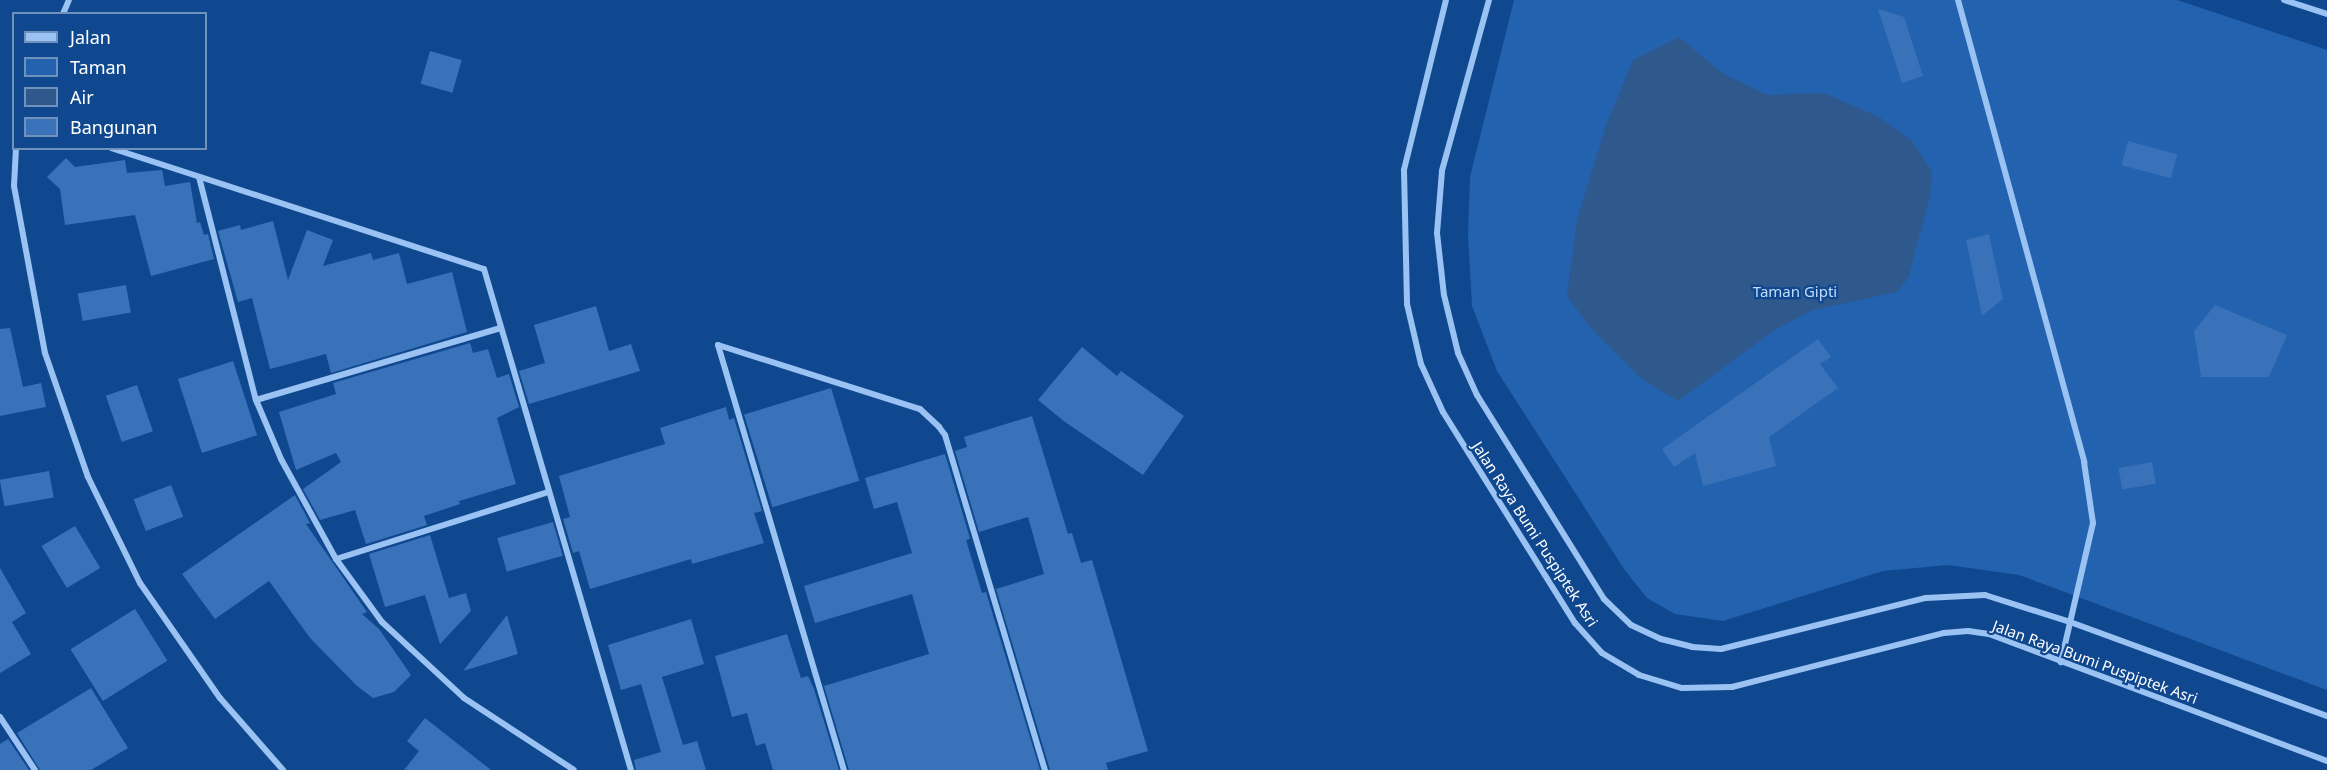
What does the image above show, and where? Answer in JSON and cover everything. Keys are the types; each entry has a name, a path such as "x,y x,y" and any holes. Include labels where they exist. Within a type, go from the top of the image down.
{"street":[{"name":"Jalan Raya Bumi Puspiptek Asri","path":"1446,0 1404,170 1407,304 1421,364 1443,412 1518,533 1575,623 1602,653 1639,675 1682,688 1732,687 1888,647 1968,631 1989,634 2327,760"},
{"name":"Jalan Raya Bumi Puspiptek Asri","path":"1489,0 1442,171 1437,233 1444,295 1458,353 1477,395 1604,598 1631,625 1661,639 1692,647 1721,649 1926,598 1960,594 1985,595 2070,622 2327,716"},
{"path":"1958,0 2084,462 2093,523 2061,662"},
{"path":"2284,0 2327,14"},
{"path":"16,150 14,186 45,353 88,477 140,583 220,698 283,770"},
{"path":"117,150 484,269 631,770"},
{"path":"199,177 256,400 281,459 336,559 382,622 464,698 574,770"},
{"path":"256,400 501,328"},
{"path":"844,770 718,345 920,409 945,435 1045,770"},
{"path":"336,559 549,492"},
{"path":"0,717 34,770"}],"green space":[{"name":"Taman Gipti","path":"1514,0 2177,0 2327,50 2327,690 2019,575 1948,565 1883,571 1723,621 1675,614 1647,598 1624,569 1497,371 1472,306 1468,236 1470,177"}],"water":[{"path":"1679,37 1722,73 1767,95 1824,93 1879,117 1912,141 1932,172 1930,197 1908,278 1897,292 1813,310 1776,329 1678,401 1642,379 1589,326 1567,296 1577,220 1606,125 1633,60"}],"building":[{"path":"1878,9 1904,17 1923,76 1902,83"},
{"path":"430,51 462,60 452,93 421,84"},
{"path":"2128,141 2177,154 2171,178 2122,165"},
{"path":"66,158 75,167 125,160 127,173 162,170 165,186 190,182 197,223 200,222 204,235 208,234 214,259 151,276 135,215 65,225 60,189 47,177"},
{"path":"273,221 288,280 307,230 333,240 323,266 371,253 373,260 399,253 407,284 452,272 467,332 331,373 326,354 270,369 252,298 238,302 218,231 240,225 241,230"},
{"path":"1989,234 2003,299 1982,316 1966,240"},
{"path":"126,285 131,313 83,321 78,294"},
{"path":"2215,305 2287,335 2269,377 2201,377 2194,331"},
{"path":"596,306 609,351 631,344 640,371 529,404 519,371 545,363 534,325"},
{"path":"10,328 23,387 41,383 46,407 0,416 0,329"},
{"path":"1818,339 1831,357 1820,364 1838,388 1769,437 1776,466 1703,486 1695,453 1674,467 1662,449"},
{"path":"470,343 473,353 488,349 497,378 509,374 519,407 497,418 516,484 459,501 460,504 424,516 427,525 366,544 355,510 320,520 303,489 341,462 336,453 296,470 279,412 336,394 333,383"},
{"path":"1082,347 1117,376 1121,371 1184,416 1143,475 1065,422 1038,400"},
{"path":"233,361 257,435 202,453 178,379"},
{"path":"137,385 153,431 122,442 106,396"},
{"path":"831,388 859,481 772,507 744,415"},
{"path":"726,407 729,420 734,418 762,511 754,513 764,543 692,564 691,559 590,589 579,551 573,553 563,519 570,517 559,476 665,444 660,428"},
{"path":"1032,416 1068,534 1072,533 1081,563 1092,560 1148,751 1106,763 1108,770 1050,770 996,589 1044,574 1028,517 979,532 955,451 967,447 964,437"},
{"path":"945,454 970,539 966,540 982,593 986,592 1040,770 849,770 824,686 929,654 912,594 815,623 804,586 912,553 897,502 874,509 865,478"},
{"path":"2152,462 2156,484 2122,490 2119,468"},
{"path":"49,471 54,498 4,506 0,480"},
{"path":"171,485 183,517 146,531 134,499"},
{"path":"295,495 310,523 306,524 367,612 362,614 379,629 411,675 394,692 373,698 357,686 310,638 269,581 215,619 182,574"},
{"path":"553,522 563,556 507,572 497,538"},
{"path":"75,526 100,568 67,588 42,546"},
{"path":"430,535 449,598 466,593 471,611 440,644 425,595 385,607 369,554"},
{"path":"0,568 26,613 12,622 31,654 0,673"},
{"path":"135,609 167,661 103,701 71,649"},
{"path":"507,615 518,654 463,671"},
{"path":"691,619 704,664 662,677 683,745 697,741 706,770 636,770 634,760 661,752 641,684 621,690 608,645"},
{"path":"787,634 801,678 808,676 814,689 839,770 773,770 765,743 756,746 747,713 732,717 715,656"},
{"path":"91,688 128,748 91,770 40,770 17,733"},
{"path":"425,718 491,770 404,770 419,751 407,741"},
{"path":"8,739 29,770 0,770 0,744"}]}
